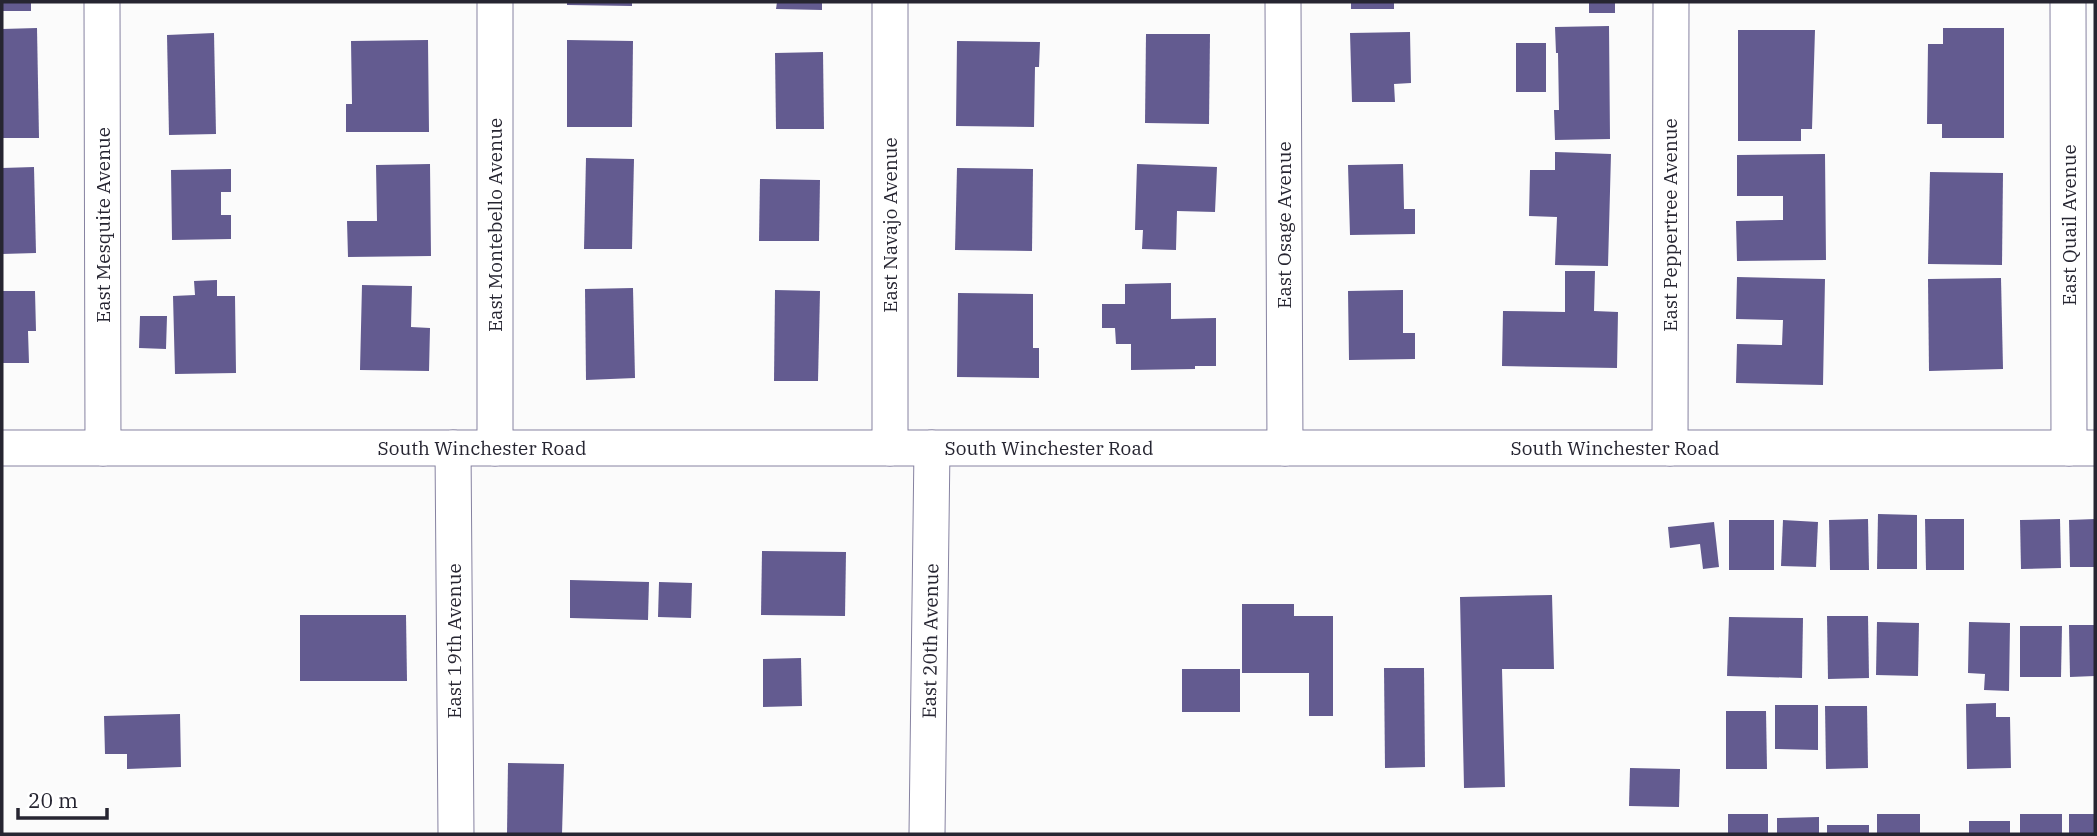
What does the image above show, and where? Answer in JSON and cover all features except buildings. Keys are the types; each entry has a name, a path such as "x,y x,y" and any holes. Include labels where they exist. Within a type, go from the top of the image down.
{"street":[{"name":"East Mesquite Avenue","path":"103,2 103,448"},
{"name":"East Montebello Avenue","path":"495,2 495,448"},
{"name":"East Navajo Avenue","path":"890,2 890,448"},
{"name":"East Osage Avenue","path":"1283,2 1285,448"},
{"name":"East Peppertree Avenue","path":"1670,448 1671,2"},
{"name":"East Quail Avenue","path":"2068,2 2082,448"},
{"name":"South Winchester Road","path":"2,448 2082,448"},
{"name":"East 19th Avenue","path":"453,448 456,834"},
{"name":"East 20th Avenue","path":"927,834 932,448"}]}
